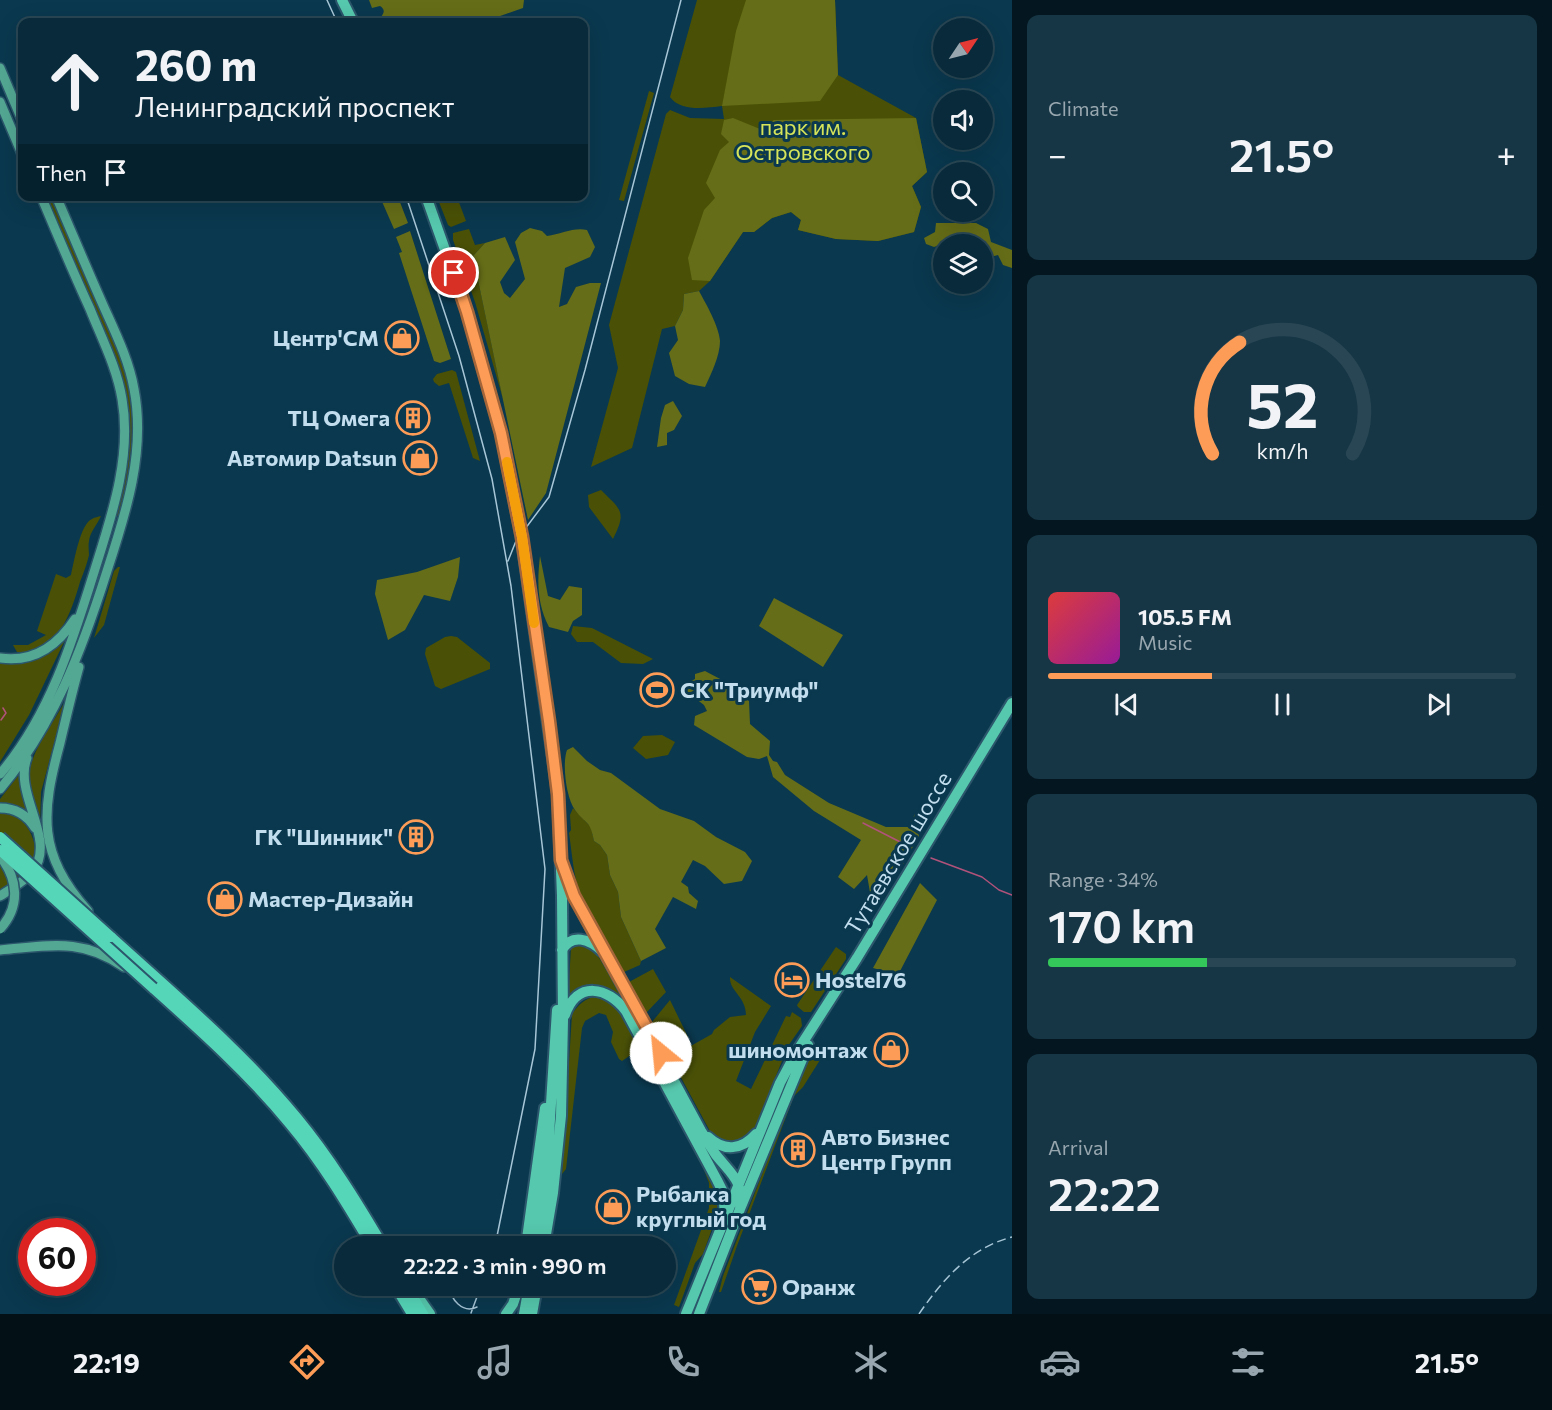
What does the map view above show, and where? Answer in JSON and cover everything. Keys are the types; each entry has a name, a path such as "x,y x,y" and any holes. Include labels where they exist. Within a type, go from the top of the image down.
{"highway":[{"path":"0,837 247,1062 297,1117 346,1185 377,1236"},
{"path":"0,850 220,1049 259,1089 289,1123 326,1172 366,1236"},
{"path":"401,1296 412,1314"},
{"path":"412,1296 423,1314"}],"main road":[{"path":"342,0 351,18"},
{"path":"0,68 18,111"},
{"path":"0,102 18,145"},
{"path":"0,774 28,735 62,668 83,607 118,489 124,439 122,401 109,355 43,201"},
{"path":"58,201 117,336 131,376 136,403 136,455 128,503 86,637 48,792 46,819 53,856 61,876 72,893 111,937"},
{"path":"428,201 467,312 501,433 522,537 558,794 563,1020 561,1116 553,1193 546,1236"},
{"path":"0,658 25,658 51,647 69,628 83,607"},
{"path":"0,896 34,869 39,857 38,837 24,780 26,762 66,684 86,637"},
{"name":"Тутаевское шоссе","path":"686,1314 780,1083 1012,703"},
{"path":"0,789 36,740"},
{"path":"0,808 12,809 25,816 35,828 38,837"},
{"path":"0,856 10,870 15,891 10,914 0,929"},
{"path":"561,860 574,896 606,955 723,1192 725,1218"},
{"path":"537,1236 547,1166 562,950 569,942 581,939 589,941 606,955"},
{"path":"0,950 61,945 88,948 108,956 153,988"},
{"path":"563,1020 571,1003 587,992 605,992 631,1009"},
{"path":"527,1236 555,1033"},
{"name":"Тутаевское шоссе","path":"699,1314 809,1036"},
{"path":"656,1055 714,1152 739,1183 740,1209"},
{"path":"702,1131 718,1144 729,1148 742,1146 751,1140 760,1129"},
{"path":"326,1172 361,1236"},
{"path":"346,1185 381,1236"},
{"path":"396,1296 406,1314"},
{"path":"418,1296 430,1314"},
{"path":"506,1314 516,1296"},
{"path":"524,1314 527,1296"},
{"path":"532,1314 535,1296"}],"green space":[{"path":"369,0 524,0 523,8 494,18 380,18 384,12 383,8 380,6 372,8"},
{"name":"парк им. Островского","path":"697,0 835,0 838,75 916,118 927,172 912,186 921,207 914,232 878,241 836,239 798,230 801,220 791,212 772,218 754,232 743,232 710,281 699,291 684,294 683,310 675,326 662,329 632,448 591,467 618,368 609,325 666,114 670,110 690,118 724,119 722,106 687,107 680,105 670,97"},
{"path":"746,0 835,0 838,75 820,101 722,106 736,31"},
{"path":"649,91 654,93 624,201 619,200"},
{"name":"парк им. Островского","path":"733,118 760,129 774,120 916,118 927,172 912,186 921,207 914,232 878,241 836,239 798,230 801,220 791,212 772,218 754,232 743,232 710,281 692,280 688,258 704,210 715,198 706,183 720,150 729,142 721,134 724,120"},
{"path":"48,201 53,201 99,306 118,351 129,386 132,442 126,487 119,516 115,515 129,423 127,396 112,348"},
{"path":"382,201 400,201 408,223 394,229"},
{"path":"439,201 458,201 466,221 451,227 448,225"},
{"path":"936,223 976,223 988,229 989,234 933,234 933,247 926,244 924,238 935,232"},
{"path":"530,228 542,231 547,236 572,230 587,230 595,247 590,257 565,268 559,307 567,304 576,287 601,283 546,493 528,520 473,256 485,243 505,237 515,260 500,282 504,293 510,298 525,279 515,242 521,233"},
{"path":"469,229 475,245 485,243 473,256 503,399 475,302 453,240 453,233"},
{"path":"410,231 451,359 440,363 434,361 399,253 402,252 396,237"},
{"path":"993,243 1012,250 1012,268 1003,265 998,255 993,256"},
{"path":"699,291 715,322 720,341 717,359 705,387 689,384 675,376 669,353 678,340 675,326 683,310 684,294"},
{"path":"452,370 456,372 480,461 473,458 449,383 439,386 433,379 437,374"},
{"path":"673,401 682,416 674,430 667,433 667,445 657,447 665,405"},
{"path":"601,490 617,507 621,516 613,539 589,507 588,495"},
{"path":"101,516 91,535 89,555 67,619 52,640 42,647 17,652 13,645 28,645 46,635 37,631 56,574 66,578 71,575 84,528 92,519"},
{"path":"540,556 548,596 560,600 569,586 582,588 582,615 573,621 568,632 549,627 542,610 538,575"},
{"path":"460,557 458,577 450,601 424,595 405,630 388,640 375,594 377,580 417,572"},
{"path":"120,567 104,625 94,638 114,571"},
{"path":"774,598 843,635 823,667 759,626"},
{"path":"573,626 592,628 653,659 643,664 621,663 593,642 577,642 571,634"},
{"path":"451,636 457,637 490,663 490,669 441,689 435,686 425,654 426,648"},
{"path":"66,638 29,715 0,762 0,662 28,662 52,650"},
{"path":"705,671 724,681 730,689 749,701 750,724 770,741 769,755 773,761 777,762 785,775 829,803 886,827 908,827 915,814 927,820 917,829 919,836 903,864 884,872 885,892 873,910 867,875 854,889 838,877 861,840 814,811 773,777 767,756 759,759 747,757 694,725 695,716 707,711 704,705 687,692 689,682 695,679 695,674"},
{"path":"66,699 41,792 40,827 30,788 30,767 38,747"},
{"path":"662,735 675,742 668,755 646,759 633,748 643,736"},
{"path":"573,747 587,761 600,770 611,773 660,809 694,821 716,837 745,852 752,861 742,881 724,884 705,866 693,860 681,882 688,887 689,893 698,901 696,909 673,897 655,929 666,948 641,961 621,917 618,892 610,875 607,855 594,841 589,825 575,810 569,797 565,763 567,750"},
{"path":"21,772 33,821 0,805 0,799"},
{"path":"573,808 591,827 594,841 607,855 610,875 618,892 621,917 641,961 640,965 624,972 620,969 594,923 578,886 569,833 571,830 570,815"},
{"path":"0,813 14,816 26,825 34,841 35,853 29,868 0,891"},
{"path":"920,883 937,900 898,975 873,968"},
{"path":"581,943 592,949 598,956 627,1004 612,990 599,986 585,990 568,1000 571,947"},
{"path":"836,947 846,954 846,959 811,1012 804,1012 797,1005"},
{"path":"653,969 666,992 646,1013 629,982"},
{"path":"730,977 771,1006 755,1032 736,1081 751,1089 786,1016 790,1017 792,1012 801,1018 802,1026 788,1046 753,1133 743,1140 727,1144 712,1135 671,1059 712,1034 730,1017 746,1015 743,1003 730,982"},
{"path":"596,996 604,998 618,1008 640,1045 638,1050 622,1061 611,1042 613,1032 606,1015 599,1013 585,1021 582,1028 566,1169 562,1174 572,1014 582,1002"},
{"path":"670,1000 688,1037 679,1047 667,1050 652,1022"},
{"path":"817,1046 822,1046 825,1052 803,1087 794,1096 721,1292 719,1292 723,1276 790,1101 812,1052"},
{"path":"646,1069 653,1070 717,1193 717,1211 713,1226 703,1254 695,1263 679,1307 674,1305 709,1208 709,1183 654,1075"}],"waterway":[{"path":"1,720 6,713 3,708"},
{"path":"863,823 910,847"},
{"path":"931,858 982,877 999,890 1012,895"}],"tram line":[{"path":"327,0 335,18"},
{"path":"508,561 516,541 549,497 585,370 681,0"},
{"path":"408,201 459,356 492,479 511,586 545,869 535,1049 497,1236"},
{"path":"452,1296 462,1307 472,1309 477,1307"},
{"path":"471,1313 477,1296"}],"railway":[{"path":"919,1314 959,1266 983,1249 1012,1237"}],"slow traffic":[{"path":"507,462 522,537 534,623"}],"place":[{"name":"Центр'СМ","path":"402,338"},
{"name":"ТЦ Омега","path":"413,418"},
{"name":"Автомир Datsun","path":"420,458"},
{"name":"СК \"Триумф\"","path":"657,690"},
{"name":"ГК \"Шинник\"","path":"416,837"},
{"name":"Мастер-Дизайн","path":"225,899"},
{"name":"Hostel76","path":"792,980"},
{"name":"шиномонтаж","path":"891,1050"},
{"name":"Авто Бизнес Центр Групп","path":"798,1150"},
{"name":"Рыбалка круглый год","path":"613,1207"},
{"name":"Оранж","path":"759,1287"}],"route":[{"path":"454,273 501,433 522,537 558,794 561,860 574,896 661,1053"}]}
